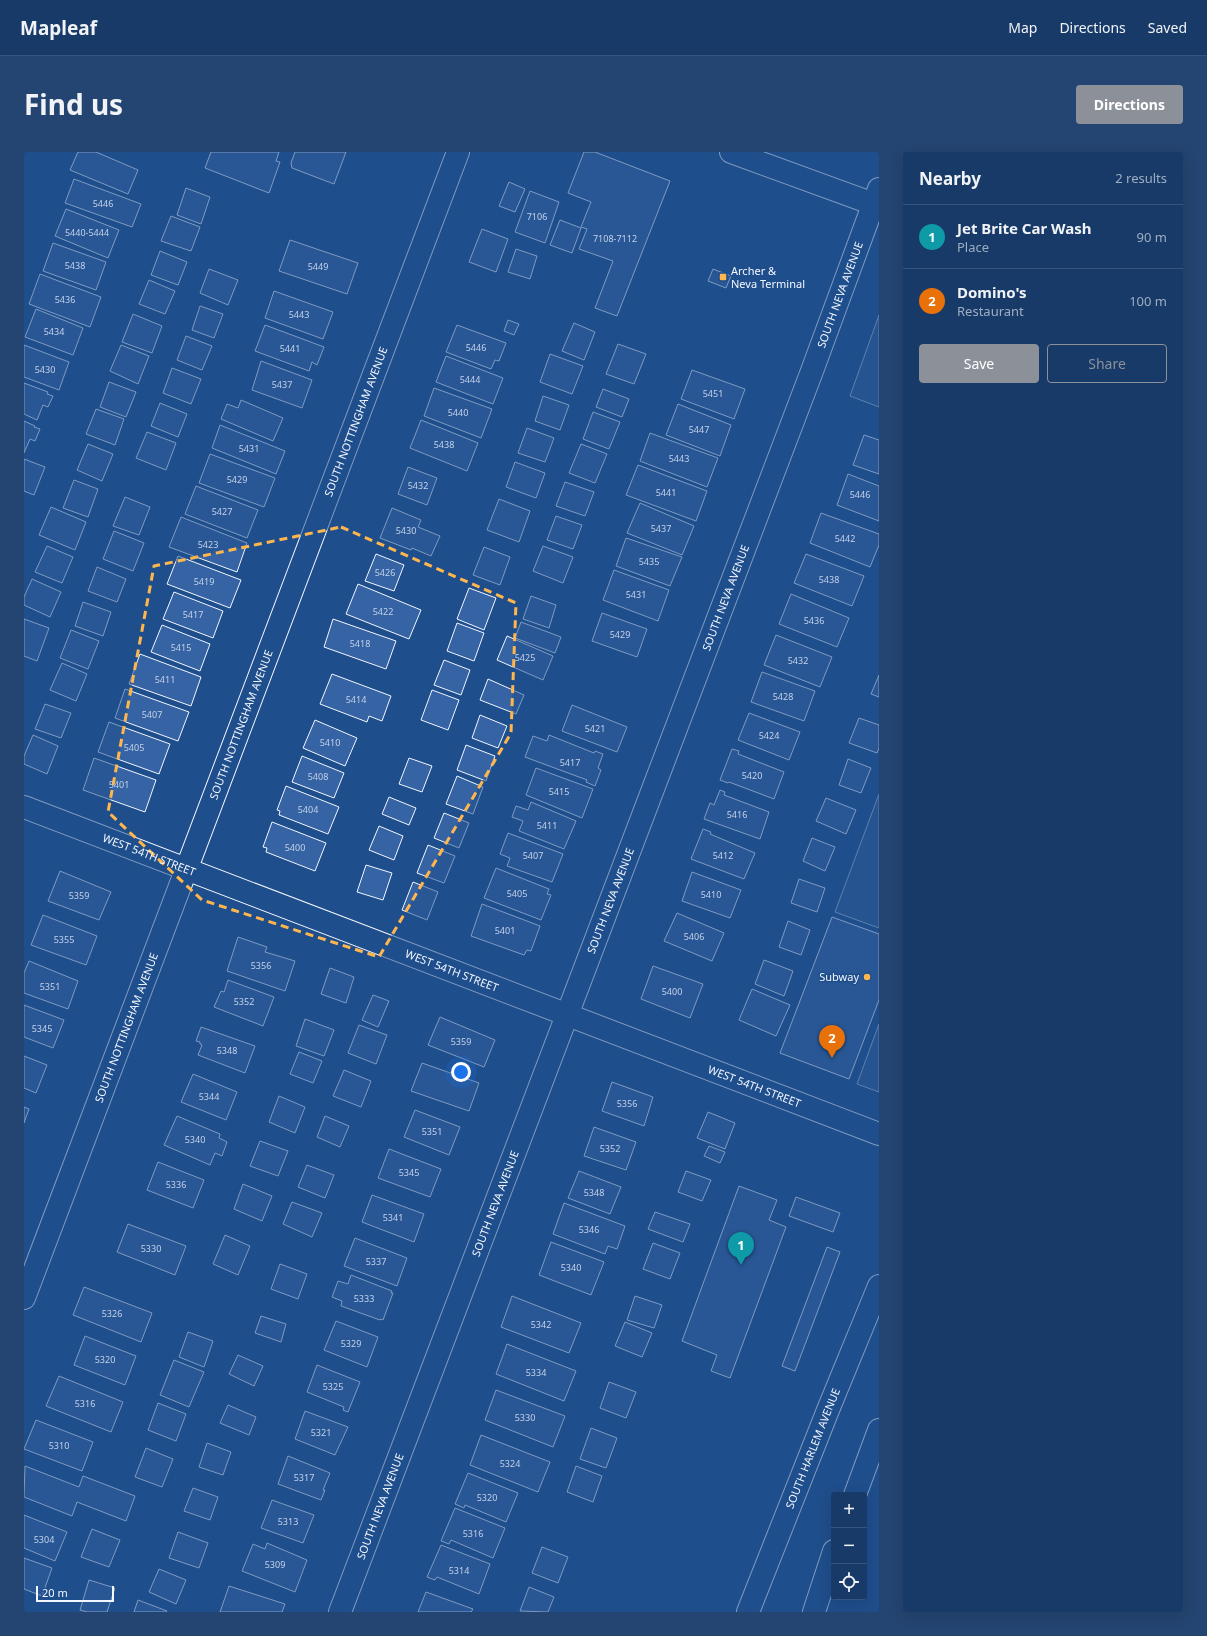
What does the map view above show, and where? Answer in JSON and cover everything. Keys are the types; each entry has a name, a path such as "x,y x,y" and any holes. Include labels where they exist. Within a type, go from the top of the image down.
{"street":[{"name":"SOUTH NOTTINGHAM AVENUE","path":"24,1298 458,152"},
{"path":"731,152 877,199"},
{"name":"SOUTH NEVA AVENUE","path":"340,1612 877,199"},
{"name":"WEST 54TH STREET","path":"24,807 879,1134"},
{"name":"SOUTH HARLEM AVENUE","path":"748,1612 828,1410 875,1309 879,1286"},
{"path":"856,1492 879,1430"},
{"path":"814,1612 831,1560"}],"highlighted area":[{"path":"341,527 516,603 511,733 379,957 202,900 108,812 154,566"}],"shaded area":[{"path":"879,315 879,407 850,396"},
{"path":"879,794 879,928 835,912"},
{"path":"879,1024 879,1092 857,1084"}],"building":[{"path":"78,152 96,152 138,170 128,194 70,170"},
{"path":"211,152 279,152 276,161 280,162 269,193 205,168"},
{"path":"295,152 346,152 334,184 292,168 291,163"},
{"path":"584,152 595,152 670,181 617,316 595,308 613,261 579,249 587,229 581,227 591,202 568,193"},
{"path":"74,179 141,204 132,227 65,203"},
{"path":"509,182 525,189 515,212 499,206"},
{"path":"186,188 210,197 201,224 177,215"},
{"path":"530,191 559,202 545,243 515,232"},
{"path":"66,209 119,230 108,258 55,236"},
{"path":"171,216 200,227 191,251 161,241"},
{"path":"560,220 581,228 572,253 550,245"},
{"path":"482,229 508,239 496,272 469,262"},
{"path":"290,240 358,263 347,294 279,271"},
{"path":"53,243 106,262 96,290 43,271"},
{"path":"516,249 537,256 530,279 508,272"},
{"path":"160,251 187,262 178,285 151,275"},
{"path":"209,269 238,280 228,305 200,293"},
{"path":"713,269 731,276 726,288 708,281"},
{"path":"40,274 101,297 90,327 29,304"},
{"path":"149,280 175,291 165,314 139,304"},
{"path":"274,291 333,312 323,339 265,318"},
{"path":"200,306 223,314 214,338 192,330"},
{"path":"36,309 83,328 73,355 25,337"},
{"path":"133,314 162,326 152,353 122,342"},
{"path":"508,320 519,324 514,335 504,331"},
{"path":"574,323 595,332 584,360 562,351"},
{"path":"265,325 324,347 317,365 312,362 309,371 255,351"},
{"path":"457,325 506,343 499,361 495,360 491,369 446,352"},
{"path":"186,336 212,346 202,370 177,360"},
{"path":"618,344 646,354 634,384 606,374"},
{"path":"24,345 69,362 59,390 24,377"},
{"path":"121,345 149,356 138,384 110,371"},
{"path":"550,354 583,366 572,394 540,382"},
{"path":"446,356 503,378 493,404 436,382"},
{"path":"261,361 312,380 302,408 252,390"},
{"path":"172,368 201,379 191,404 163,393"},
{"path":"692,370 745,389 734,419 681,399"},
{"path":"109,382 136,392 126,417 100,407"},
{"path":"24,383 48,392 47,394 53,396 48,407 43,405 37,420 24,414"},
{"path":"434,388 492,409 481,438 424,416"},
{"path":"603,389 629,399 622,417 596,407"},
{"path":"543,396 569,405 560,430 535,421"},
{"path":"241,400 283,418 273,441 221,419 227,404 238,408"},
{"path":"160,403 187,414 178,437 151,426"},
{"path":"678,404 731,425 720,456 666,435"},
{"path":"96,409 124,419 115,445 86,434"},
{"path":"593,412 620,422 609,449 583,439"},
{"path":"421,420 478,443 467,471 410,448"},
{"path":"24,421 40,429 35,441 30,439 24,453"},
{"path":"220,425 285,451 276,474 212,448"},
{"path":"527,428 554,438 545,462 518,453"},
{"path":"147,432 176,443 166,470 136,458"},
{"path":"650,433 718,458 707,487 640,461"},
{"path":"864,435 879,440 879,474 853,465"},
{"path":"88,444 113,454 102,481 77,470"},
{"path":"581,444 607,454 595,483 569,473"},
{"path":"210,454 275,478 264,507 199,483"},
{"path":"24,459 45,467 34,495 24,491"},
{"path":"515,462 545,473 536,498 506,487"},
{"path":"638,465 707,491 696,521 626,495"},
{"path":"408,467 437,478 427,505 398,494"},
{"path":"848,474 879,486 879,521 837,505"},
{"path":"74,480 98,489 88,517 63,508"},
{"path":"565,482 594,492 585,516 556,506"},
{"path":"196,486 258,510 247,538 185,514"},
{"path":"125,497 150,507 139,535 113,526"},
{"path":"499,499 530,511 519,542 487,530"},
{"path":"640,503 694,526 682,555 627,533"},
{"path":"51,507 86,522 75,550 39,535"},
{"path":"392,508 421,520 418,527 440,536 431,556 412,548 411,550 380,538"},
{"path":"821,513 879,534 879,545 870,567 810,543"},
{"path":"556,516 582,525 573,549 547,540"},
{"path":"181,517 247,543 237,572 169,547"},
{"path":"114,531 144,543 133,571 103,559"},
{"path":"626,538 682,557 670,586 616,566"},
{"path":"47,546 73,557 62,583 35,572"},
{"path":"543,546 573,557 563,583 533,571"},
{"path":"484,547 510,557 500,585 473,575"},
{"path":"376,554 404,565 394,591 365,581"},
{"path":"806,554 864,576 852,606 794,583"},
{"path":"178,556 241,580 230,608 167,584"},
{"path":"97,567 126,579 117,602 88,591"},
{"path":"614,570 669,590 658,621 603,600"},
{"path":"32,579 61,592 50,617 24,605 24,597"},
{"path":"358,584 421,610 409,639 346,614"},
{"path":"469,588 496,598 484,630 457,619"},
{"path":"174,592 223,611 213,638 163,619"},
{"path":"791,594 849,618 837,647 779,624"},
{"path":"531,596 556,605 549,628 523,619"},
{"path":"83,602 111,612 103,636 75,626"},
{"path":"602,613 647,629 637,657 592,641"},
{"path":"24,619 49,628 37,661 24,656"},
{"path":"333,619 396,641 386,669 324,647"},
{"path":"521,622 561,637 555,653 515,638"},
{"path":"457,623 484,633 474,661 447,651"},
{"path":"162,625 210,644 200,671 151,652"},
{"path":"71,630 99,641 88,669 60,658"},
{"path":"776,635 832,657 820,687 764,665"},
{"path":"507,636 553,656 543,680 497,660"},
{"path":"140,654 201,677 191,706 129,684"},
{"path":"444,660 470,670 461,695 434,685"},
{"path":"62,663 87,674 76,701 50,690"},
{"path":"762,672 815,691 804,721 751,702"},
{"path":"332,674 391,696 382,721 369,716 367,722 320,704"},
{"path":"879,675 879,697 871,694"},
{"path":"488,679 524,695 516,714 480,700"},
{"path":"125,689 189,712 178,741 115,718"},
{"path":"432,690 459,700 448,730 421,720"},
{"path":"45,704 71,713 61,738 35,729"},
{"path":"572,705 627,727 617,752 562,731"},
{"path":"749,713 800,732 789,760 738,740"},
{"path":"480,715 507,726 498,748 472,738"},
{"path":"859,718 879,725 879,748 877,753 849,743"},
{"path":"315,720 357,738 345,766 303,748"},
{"path":"109,722 170,744 159,774 98,752"},
{"path":"33,735 58,746 47,774 24,764 24,756"},
{"path":"549,735 594,753 595,751 603,754 598,768 601,770 595,786 586,782 587,780 525,757 533,736 547,741"},
{"path":"466,745 495,756 486,781 457,770"},
{"path":"732,749 739,751 738,754 784,772 774,799 720,780"},
{"path":"302,756 344,773 334,798 292,782"},
{"path":"94,758 156,780 145,812 83,790"},
{"path":"409,758 432,766 422,792 399,784"},
{"path":"848,759 871,768 861,793 839,785"},
{"path":"536,768 593,789 582,818 526,795"},
{"path":"457,776 483,787 473,814 446,804"},
{"path":"286,786 339,807 328,834 279,815 280,811 277,810"},
{"path":"720,790 725,792 724,795 769,812 760,839 704,819 710,803 714,805"},
{"path":"389,797 416,808 409,825 382,814"},
{"path":"826,798 856,810 846,834 816,821"},
{"path":"531,802 576,821 564,849 519,831 523,821 512,817 516,806 528,810"},
{"path":"444,813 469,823 459,848 434,838"},
{"path":"272,822 326,843 315,871 266,852 267,848 263,847"},
{"path":"379,826 403,836 394,860 369,850"},
{"path":"703,829 711,832 710,834 755,853 744,879 691,859"},
{"path":"508,833 563,854 552,882 507,866 510,858 500,854"},
{"path":"812,838 835,847 825,871 803,861"},
{"path":"428,845 455,856 444,883 417,873"},
{"path":"366,865 392,873 383,900 357,892"},
{"path":"496,868 549,889 547,894 551,895 541,920 484,898"},
{"path":"60,871 111,892 99,920 48,901"},
{"path":"692,872 741,890 730,918 682,901"},
{"path":"799,879 825,888 817,912 791,903"},
{"path":"413,882 438,892 427,920 402,910"},
{"path":"482,904 540,926 531,951 527,950 524,955 471,936"},
{"path":"677,913 724,933 712,961 664,941"},
{"path":"43,915 97,936 86,965 31,945"},
{"path":"832,917 879,934 879,1000 849,1079 780,1053"},
{"path":"788,921 810,930 801,955 779,947"},
{"path":"238,937 267,947 265,952 295,961 285,991 227,971"},
{"path":"764,960 793,971 784,996 755,984"},
{"path":"29,961 78,981 68,1009 24,993 24,973"},
{"path":"653,966 703,984 690,1018 641,999"},
{"path":"330,968 354,977 346,1003 321,994"},
{"path":"228,980 274,997 263,1026 214,1007 221,991 224,992"},
{"path":"752,989 790,1005 776,1036 739,1020"},
{"path":"373,995 389,1001 378,1027 362,1020"},
{"path":"24,1005 64,1020 53,1048 24,1037"},
{"path":"440,1017 495,1040 484,1067 428,1045"},
{"path":"305,1019 334,1030 324,1056 296,1046"},
{"path":"359,1025 387,1035 376,1064 348,1053"},
{"path":"201,1027 255,1046 245,1073 198,1055 202,1045 200,1042 196,1041"},
{"path":"299,1052 322,1061 313,1083 290,1074"},
{"path":"24,1056 47,1065 36,1093 24,1088"},
{"path":"422,1063 479,1083 469,1111 411,1091"},
{"path":"344,1070 371,1081 361,1107 333,1096"},
{"path":"193,1074 237,1092 226,1120 181,1102"},
{"path":"612,1082 653,1097 644,1126 602,1111"},
{"path":"279,1096 305,1107 295,1133 269,1122"},
{"path":"24,1107 29,1109 24,1123"},
{"path":"415,1110 460,1127 449,1155 404,1137"},
{"path":"708,1112 735,1123 725,1149 697,1138"},
{"path":"177,1116 220,1134 219,1138 227,1142 222,1156 215,1153 210,1165 164,1145"},
{"path":"325,1116 349,1126 340,1147 317,1137"},
{"path":"594,1127 636,1142 626,1170 584,1156"},
{"path":"260,1141 288,1151 278,1176 250,1166"},
{"path":"709,1146 725,1152 720,1163 704,1156"},
{"path":"389,1149 441,1169 430,1197 378,1178"},
{"path":"158,1162 204,1180 193,1208 147,1190"},
{"path":"307,1165 334,1175 325,1198 298,1187"},
{"path":"579,1171 621,1187 610,1214 568,1198"},
{"path":"686,1171 711,1180 702,1201 678,1192"},
{"path":"243,1184 272,1196 262,1221 234,1209"},
{"path":"739,1186 777,1200 769,1220 786,1227 730,1378 711,1371 717,1355 682,1341"},
{"path":"372,1195 424,1214 414,1242 362,1222"},
{"path":"796,1197 840,1213 833,1232 789,1216"},
{"path":"292,1202 322,1213 312,1237 283,1224"},
{"path":"564,1203 625,1226 617,1249 608,1246 605,1254 553,1234"},
{"path":"655,1212 690,1224 683,1242 648,1229"},
{"path":"128,1224 186,1246 175,1275 117,1252"},
{"path":"225,1235 250,1246 238,1275 213,1264"},
{"path":"355,1238 407,1258 397,1286 344,1266"},
{"path":"551,1242 604,1262 591,1295 539,1275"},
{"path":"653,1243 680,1253 670,1279 643,1269"},
{"path":"827,1247 840,1252 795,1371 782,1366"},
{"path":"280,1264 307,1274 298,1299 271,1289"},
{"path":"351,1275 392,1291 391,1293 393,1293 383,1320 341,1306 342,1301 332,1297 338,1281 348,1284"},
{"path":"84,1287 152,1313 141,1342 73,1315"},
{"path":"512,1296 581,1323 569,1353 501,1327"},
{"path":"635,1296 662,1305 654,1328 627,1320"},
{"path":"261,1316 286,1324 281,1342 255,1333"},
{"path":"336,1321 378,1337 367,1367 324,1350"},
{"path":"625,1322 652,1333 642,1357 615,1346"},
{"path":"188,1332 213,1341 204,1367 179,1357"},
{"path":"85,1336 136,1356 125,1385 74,1365"},
{"path":"507,1344 576,1371 564,1401 496,1374"},
{"path":"238,1355 263,1366 254,1386 229,1374"},
{"path":"174,1360 204,1372 189,1407 160,1395"},
{"path":"317,1365 360,1382 348,1412 343,1410 344,1407 307,1392"},
{"path":"59,1376 123,1402 111,1432 46,1406"},
{"path":"609,1382 636,1392 626,1418 600,1408"},
{"path":"496,1390 565,1416 553,1447 485,1420"},
{"path":"158,1403 186,1414 176,1441 148,1430"},
{"path":"228,1405 256,1417 249,1435 220,1423"},
{"path":"305,1411 348,1427 335,1455 295,1439"},
{"path":"36,1420 93,1442 82,1471 24,1449"},
{"path":"591,1428 617,1438 606,1468 580,1459"},
{"path":"481,1435 550,1462 538,1492 470,1465"},
{"path":"207,1443 231,1452 223,1475 199,1467"},
{"path":"146,1448 173,1459 162,1487 135,1477"},
{"path":"288,1456 330,1473 323,1490 325,1490 321,1500 278,1484"},
{"path":"25,1466 79,1487 83,1476 135,1496 126,1521 77,1502 72,1516 24,1497"},
{"path":"576,1466 602,1476 593,1502 567,1492"},
{"path":"468,1473 518,1493 506,1522 465,1505 464,1508 455,1504"},
{"path":"193,1488 218,1497 210,1520 184,1511"},
{"path":"272,1500 314,1515 303,1543 261,1528"},
{"path":"455,1508 505,1528 493,1558 451,1540 449,1544 441,1541"},
{"path":"24,1515 67,1532 55,1561 24,1548"},
{"path":"92,1529 120,1540 109,1567 81,1557"},
{"path":"178,1532 208,1543 199,1568 169,1558"},
{"path":"267,1543 307,1560 295,1592 242,1571 253,1544 265,1549"},
{"path":"441,1545 490,1564 479,1594 437,1577 435,1580 427,1577"},
{"path":"542,1547 568,1557 558,1583 532,1573"},
{"path":"24,1558 52,1568 42,1596 24,1589"},
{"path":"159,1569 186,1580 176,1604 149,1592"},
{"path":"89,1580 115,1588 107,1612 87,1612 80,1610"},
{"path":"229,1586 285,1604 282,1612 220,1612"},
{"path":"529,1587 554,1597 548,1612 520,1611"},
{"path":"426,1592 473,1609 471,1612 418,1612"},
{"path":"138,1600 167,1611 134,1612"}],"place":[{"name":"Archer & Neva Terminal","path":"723,277"},
{"name":"Subway","path":"867,977"},
{"name":"Domino's","path":"832,1058"},
{"name":"Jet Brite Car Wash","path":"741,1265"}]}
